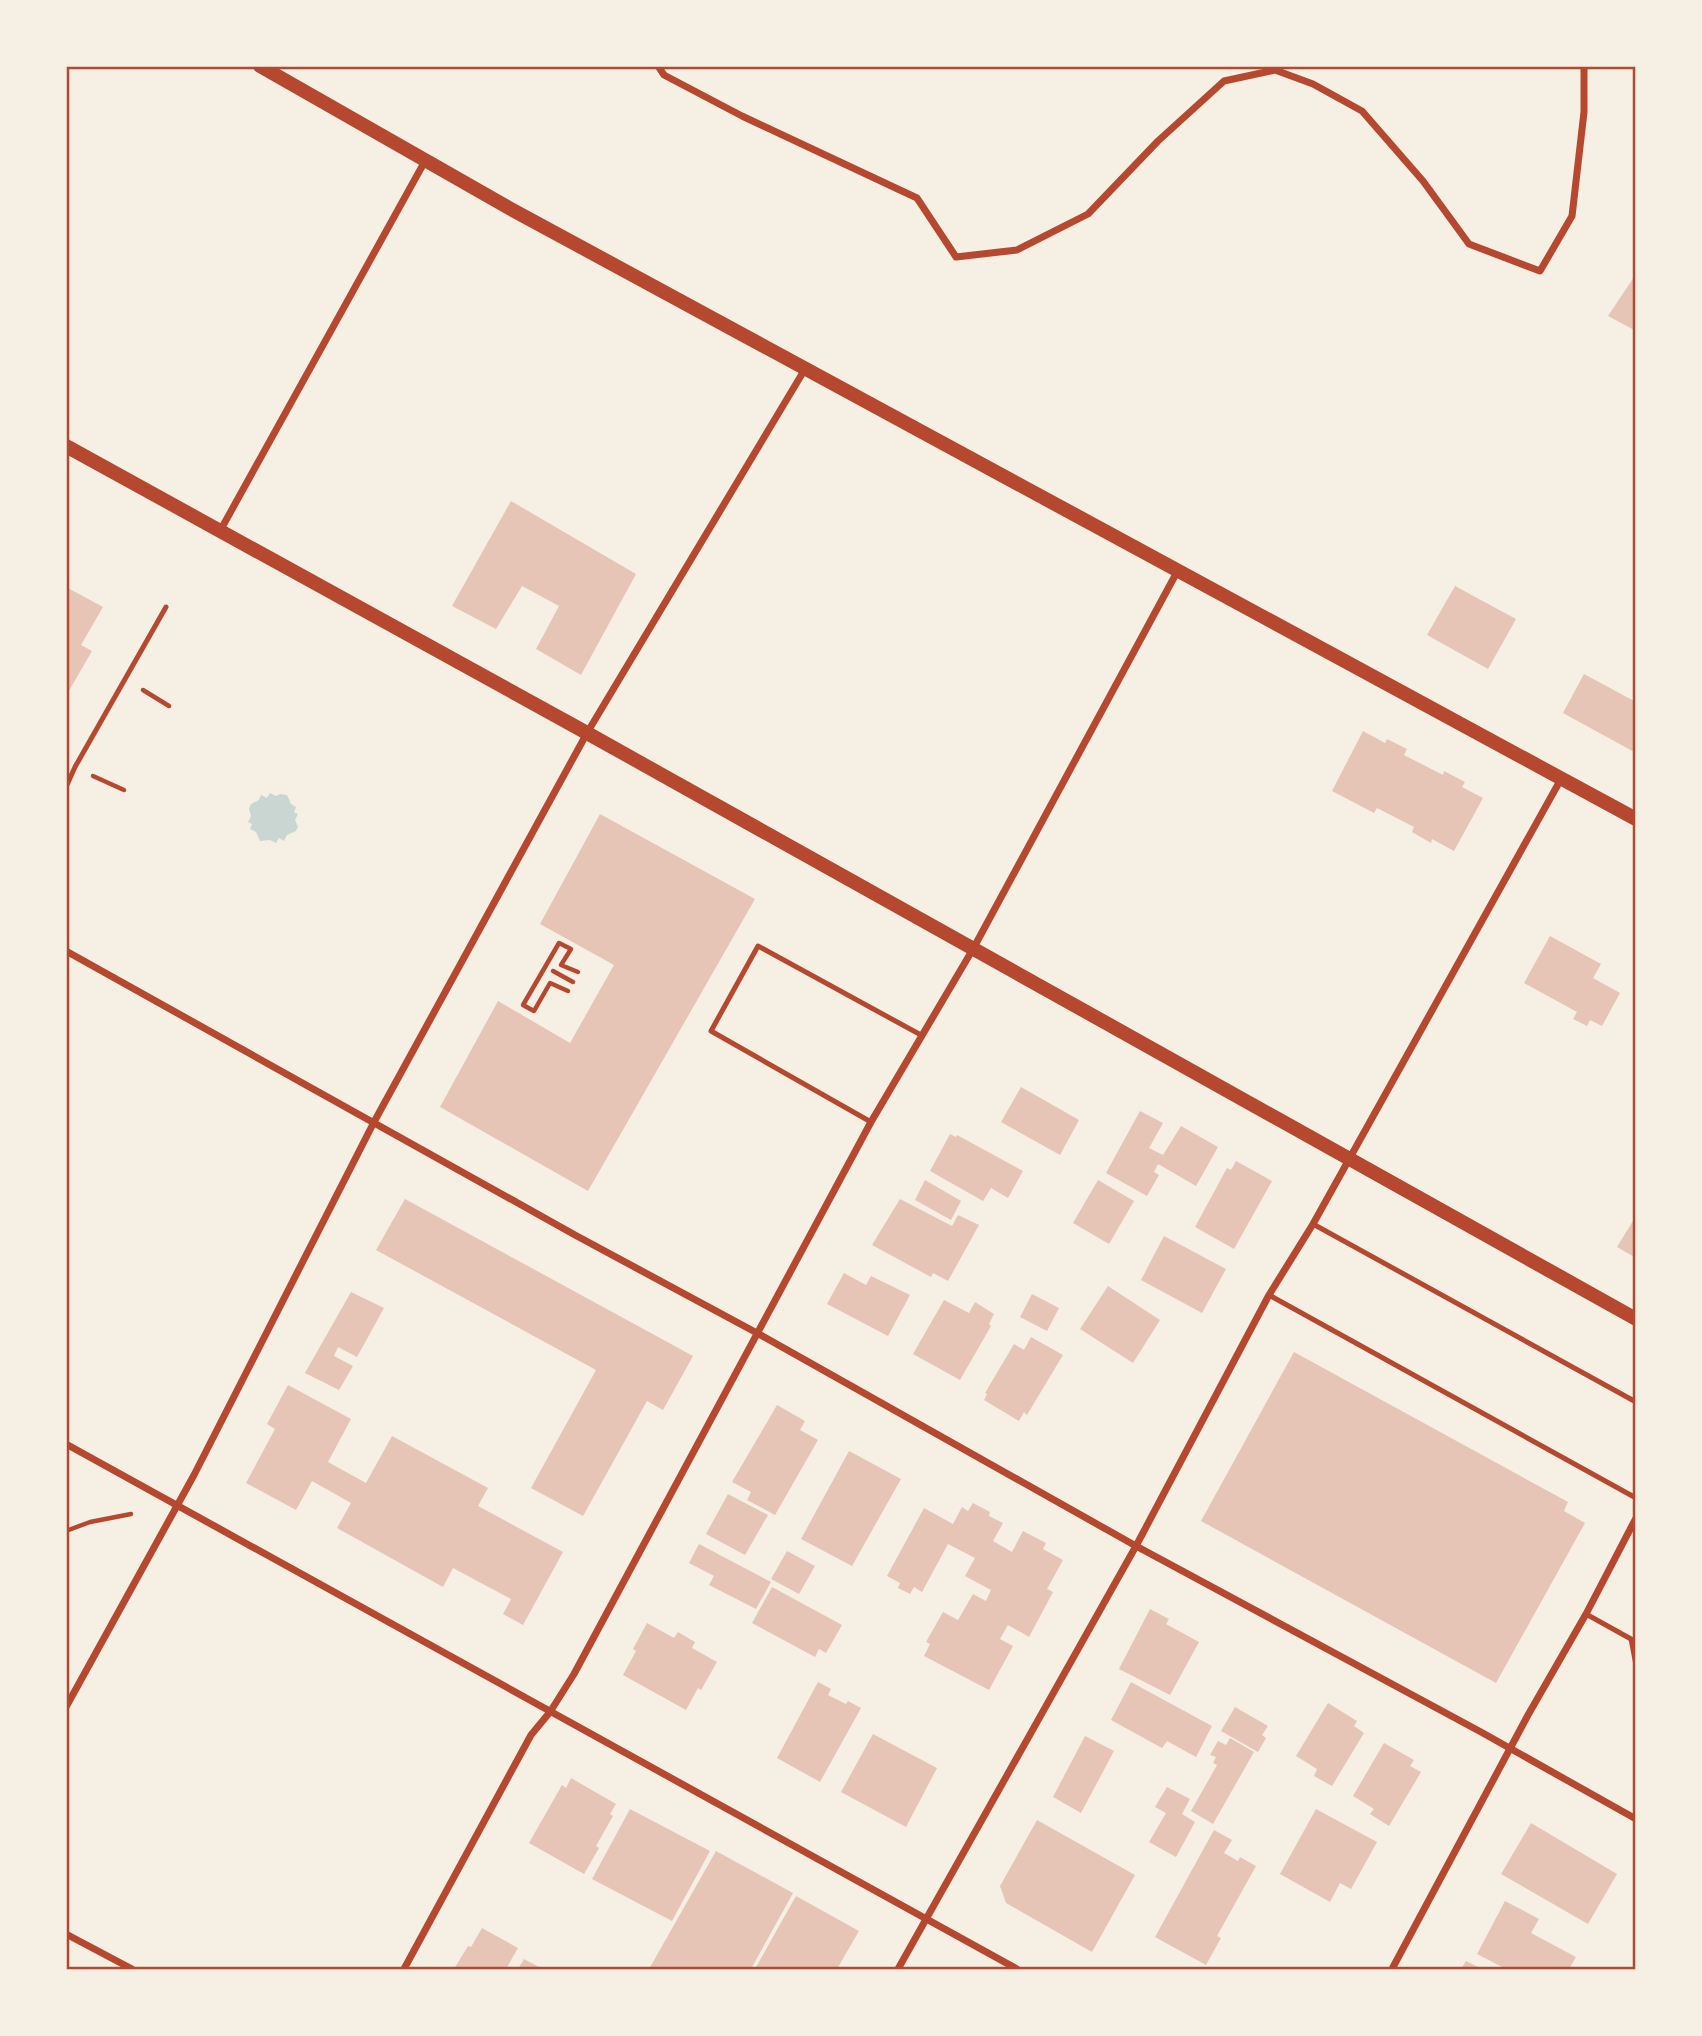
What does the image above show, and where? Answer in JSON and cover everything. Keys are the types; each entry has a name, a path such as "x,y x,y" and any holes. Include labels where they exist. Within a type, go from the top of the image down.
{"main road":[{"path":"260,66 425,161 805,369 1636,819"},
{"path":"66,446 587,733 1636,1319"}],"street":[{"path":"658,66 664,75 742,116 917,198 956,257 1017,250 1087,215 1158,141 1224,81 1275,70 1313,84 1362,111 1423,181 1469,244 1540,271 1572,216 1584,113 1584,66"},
{"path":"220,531 425,161"},
{"path":"66,1707 178,1505 374,1122 587,733 805,369"},
{"path":"404,1969 531,1735 550,1712 574,1674 871,1122 973,950 1177,572"},
{"path":"898,1969 1136,1545 1269,1294 1313,1224 1561,779"},
{"path":"66,951 575,1235 1636,1819"},
{"path":"66,1444 1017,1969"},
{"path":"1392,1969 1636,1518"},
{"path":"66,1934 132,1969"}],"lane":[{"path":"66,787 166,607"},
{"path":"871,1122 711,1031 758,946 921,1035"},
{"path":"1313,1224 1636,1402"},
{"path":"1269,1294 1636,1498"},
{"path":"1586,1614 1631,1639 1636,1665"}],"path":[{"path":"124,679 169,706"},
{"path":"75,767 124,790"},
{"path":"568,991 550,983 534,1011 523,1005 559,943 570,949 561,965 578,972"},
{"path":"552,971 573,982"},
{"path":"66,1531 90,1522 131,1514"}],"shaded area":[{"path":"270,793 276,796 287,795 291,804 296,807 294,812 298,814 295,820 298,827 296,831 287,835 284,841 279,838 276,843 270,840 260,841 256,832 250,829 252,824 248,822 251,804 259,800 261,795 267,798"}],"building":[{"path":"1636,274 1636,331 1608,316"},
{"path":"511,501 636,574 581,675 536,649 559,606 522,586 496,629 452,606"},
{"path":"1455,586 1516,619 1488,669 1427,635"},
{"path":"66,587 103,607 81,645 92,651 66,696"},
{"path":"1584,674 1636,702 1636,753 1563,713"},
{"path":"1363,731 1385,743 1387,739 1407,749 1404,755 1443,775 1444,771 1465,782 1462,787 1483,798 1454,851 1432,839 1431,843 1412,832 1414,827 1377,808 1374,813 1332,791"},
{"path":"600,814 755,899 588,1191 440,1107 498,1001 570,1043 614,965 540,924"},
{"path":"1550,936 1601,964 1593,978 1620,993 1602,1026 1590,1020 1587,1026 1573,1019 1577,1012 1524,983"},
{"path":"1021,1087 1079,1120 1060,1155 1001,1122"},
{"path":"1140,1111 1163,1123 1149,1148 1163,1155 1181,1126 1218,1147 1196,1186 1158,1164 1154,1172 1159,1175 1147,1196 1106,1173"},
{"path":"950,1134 956,1137 957,1135 1023,1171 1008,1198 991,1188 983,1201 930,1171"},
{"path":"1236,1161 1272,1181 1234,1249 1195,1227 1227,1168 1231,1170"},
{"path":"925,1180 961,1201 951,1220 915,1200"},
{"path":"1098,1180 1134,1201 1109,1244 1073,1223"},
{"path":"405,1199 693,1356 663,1410 647,1401 583,1516 531,1488 596,1370 376,1250"},
{"path":"900,1199 952,1226 958,1215 979,1225 948,1281 933,1273 931,1277 872,1245"},
{"path":"1636,1216 1636,1258 1617,1247"},
{"path":"1164,1236 1226,1269 1202,1313 1141,1280"},
{"path":"844,1273 866,1285 871,1276 910,1295 888,1336 827,1304"},
{"path":"1108,1286 1160,1320 1133,1363 1080,1329"},
{"path":"351,1292 384,1308 357,1357 338,1347 334,1356 353,1366 339,1390 305,1373"},
{"path":"1032,1294 1059,1308 1047,1331 1020,1317"},
{"path":"944,1300 969,1313 975,1302 994,1314 989,1324 991,1326 960,1380 913,1354"},
{"path":"1031,1337 1063,1355 1027,1415 1024,1412 1019,1421 984,1400 987,1394 985,1393 1014,1344 1024,1350"},
{"path":"1294,1352 1568,1502 1564,1511 1585,1523 1496,1683 1201,1521"},
{"path":"288,1385 351,1419 328,1462 366,1483 392,1436 488,1488 478,1506 563,1552 523,1625 503,1614 511,1599 453,1568 443,1587 337,1528 351,1503 312,1481 296,1510 246,1483 275,1429 267,1424"},
{"path":"777,1405 805,1421 800,1430 818,1440 775,1515 747,1500 751,1492 732,1482"},
{"path":"849,1451 901,1479 852,1566 801,1539"},
{"path":"728,1494 768,1515 745,1555 706,1534"},
{"path":"973,1503 1003,1523 993,1541 1012,1552 1023,1531 1046,1543 1043,1549 1063,1560 1047,1589 1053,1592 1029,1637 1008,1625 1000,1639 1013,1646 989,1690 924,1656 930,1644 926,1642 943,1612 958,1620 973,1594 986,1601 991,1590 965,1576 975,1558 948,1544 922,1592 914,1587 910,1594 898,1588 900,1583 887,1576 924,1508 953,1524 962,1507 968,1511"},
{"path":"699,1544 771,1582 756,1609 709,1585 714,1576 689,1563"},
{"path":"787,1551 815,1566 799,1594 771,1579"},
{"path":"772,1587 842,1625 826,1653 819,1649 815,1657 752,1623"},
{"path":"1150,1609 1169,1619 1166,1624 1199,1642 1170,1695 1119,1669"},
{"path":"647,1623 674,1638 678,1632 695,1642 692,1648 717,1662 686,1710 623,1675"},
{"path":"818,1682 831,1689 828,1695 861,1708 820,1782 777,1758"},
{"path":"1131,1682 1212,1726 1196,1757 1167,1741 1162,1748 1111,1720"},
{"path":"1328,1703 1357,1721 1354,1726 1364,1733 1332,1786 1314,1776 1317,1769 1296,1756"},
{"path":"1235,1707 1268,1726 1262,1735 1266,1738 1258,1752 1221,1731"},
{"path":"873,1734 937,1768 906,1827 841,1792"},
{"path":"1085,1736 1114,1751 1081,1813 1053,1797"},
{"path":"1230,1738 1254,1752 1213,1824 1191,1811 1217,1765 1213,1763 1216,1757 1210,1755 1218,1741 1226,1745"},
{"path":"1384,1743 1414,1760 1410,1766 1421,1772 1389,1826 1370,1814 1374,1809 1353,1796"},
{"path":"571,1778 616,1804 610,1814 613,1816 596,1846 599,1848 584,1874 529,1843 562,1785 566,1788"},
{"path":"1167,1787 1190,1799 1182,1814 1195,1822 1176,1857 1149,1842 1166,1813 1155,1807"},
{"path":"630,1809 710,1851 672,1921 592,1879"},
{"path":"1316,1809 1377,1842 1351,1889 1340,1883 1330,1902 1280,1874"},
{"path":"1037,1820 1135,1875 1092,1952 1006,1903 1000,1886"},
{"path":"1531,1823 1617,1874 1588,1924 1501,1874"},
{"path":"1214,1830 1232,1840 1224,1853 1238,1861 1240,1857 1256,1866 1217,1936 1221,1938 1206,1965 1155,1937"},
{"path":"716,1851 793,1893 751,1969 649,1969"},
{"path":"796,1896 859,1931 837,1969 755,1969"},
{"path":"1505,1901 1539,1919 1531,1933 1576,1957 1569,1969 1506,1969 1477,1954"},
{"path":"482,1928 518,1948 506,1969 454,1969 468,1946 471,1947"},
{"path":"524,1959 543,1969 518,1969"},
{"path":"1466,1961 1482,1969 1461,1969"}]}
